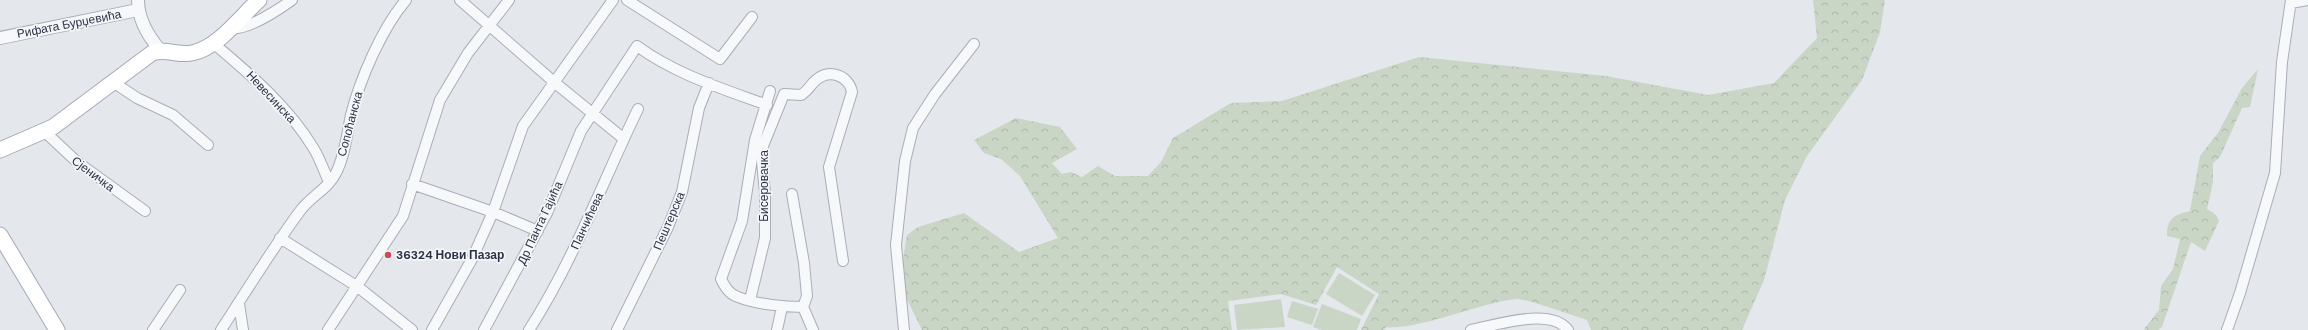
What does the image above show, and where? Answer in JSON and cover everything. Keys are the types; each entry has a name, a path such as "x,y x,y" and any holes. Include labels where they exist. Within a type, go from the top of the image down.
{"main road":[{"path":"0,150 45,132 113,82 144,57 160,50 190,53 213,43 259,0"},
{"path":"0,235 57,330"}],"street":[{"path":"230,28 236,29 245,27 292,0"},
{"name":"Сопоћанска","path":"222,330 280,238 302,208 334,177 340,164 353,110 366,70 392,18 406,0"},
{"path":"460,0 554,82 624,139"},
{"path":"328,330 358,287 403,216 440,100 468,53 509,0"},
{"path":"432,330 472,259 493,212 523,126 612,0"},
{"path":"2227,330 2242,286 2275,173 2282,62 2291,2 2308,0"},
{"path":"633,2 720,59 752,17"},
{"path":"138,5 147,31 160,50"},
{"name":"Рифата Бурџевића","path":"0,38 138,5"},
{"name":"Невесинска","path":"213,43 246,70 287,111 314,150 329,182"},
{"path":"904,330 896,245 905,161 914,128 934,94 974,44"},
{"name":"Др Панта Гајића","path":"484,330 538,231 581,131 637,46 675,68 708,83"},
{"name":"Бисеровачка","path":"750,300 764,238 765,193 762,161 763,146 784,94 801,95 816,80 824,75 835,74 843,76 850,84 852,92 829,167 843,261"},
{"path":"113,82 137,98 173,115 208,145"},
{"path":"708,83 767,105"},
{"name":"Пештерска","path":"617,330 668,227 682,192 699,108 708,83"},
{"name":"Бисеровачка","path":"770,91 767,105 754,140 742,221 721,279 730,293 738,297 782,307 803,307"},
{"name":"Панчићева","path":"529,330 547,302 588,222 638,109"},
{"name":"Сјеничка","path":"45,132 76,161 145,211"},
{"path":"412,184 493,212 538,231"},
{"path":"792,194 804,263 807,296 803,307 813,330"},
{"path":"280,238 358,287 412,330"},
{"path":"153,330 180,290"},
{"path":"239,304 243,330"},
{"path":"777,330 782,307"},
{"path":"1471,330 1541,317 1560,322 1568,330"}],"green space":[{"path":"1813,0 1885,0 1880,32 1862,80 1807,156 1785,200 1764,280 1742,330 1591,330 1587,320 1539,304 1516,299 1485,305 1432,321 1400,327 1386,327 1384,330 1361,330 1379,294 1337,267 1316,305 1281,294 1228,301 1232,330 922,330 899,283 907,235 918,227 964,213 1019,252 1058,238 1020,176 1001,159 984,153 974,140 1016,118 1060,127 1077,149 1052,163 1062,174 1071,172 1082,177 1098,166 1115,176 1148,176 1161,162 1173,138 1231,103 1282,101 1419,57 1606,76 1708,95 1774,83 1817,38"},
{"path":"2258,69 2250,107 2242,108 2220,157 2213,163 2213,182 2207,209 2216,215 2219,221 2205,251 2191,242 2162,327 2158,330 2145,330 2144,329 2159,310 2161,286 2173,269 2180,239 2167,236 2168,225 2172,218 2190,211 2200,156 2218,133 2242,88"},
{"path":"1339,273 1375,295 1362,316 1326,294"},
{"path":"1281,299 1285,327 1237,330 1234,305"},
{"path":"1292,301 1318,309 1312,325 1287,317"},
{"path":"1322,304 1361,319 1357,330 1322,330 1313,327"}],"place":[{"name":"36324 Нови Пазар","path":"388,255"}]}
